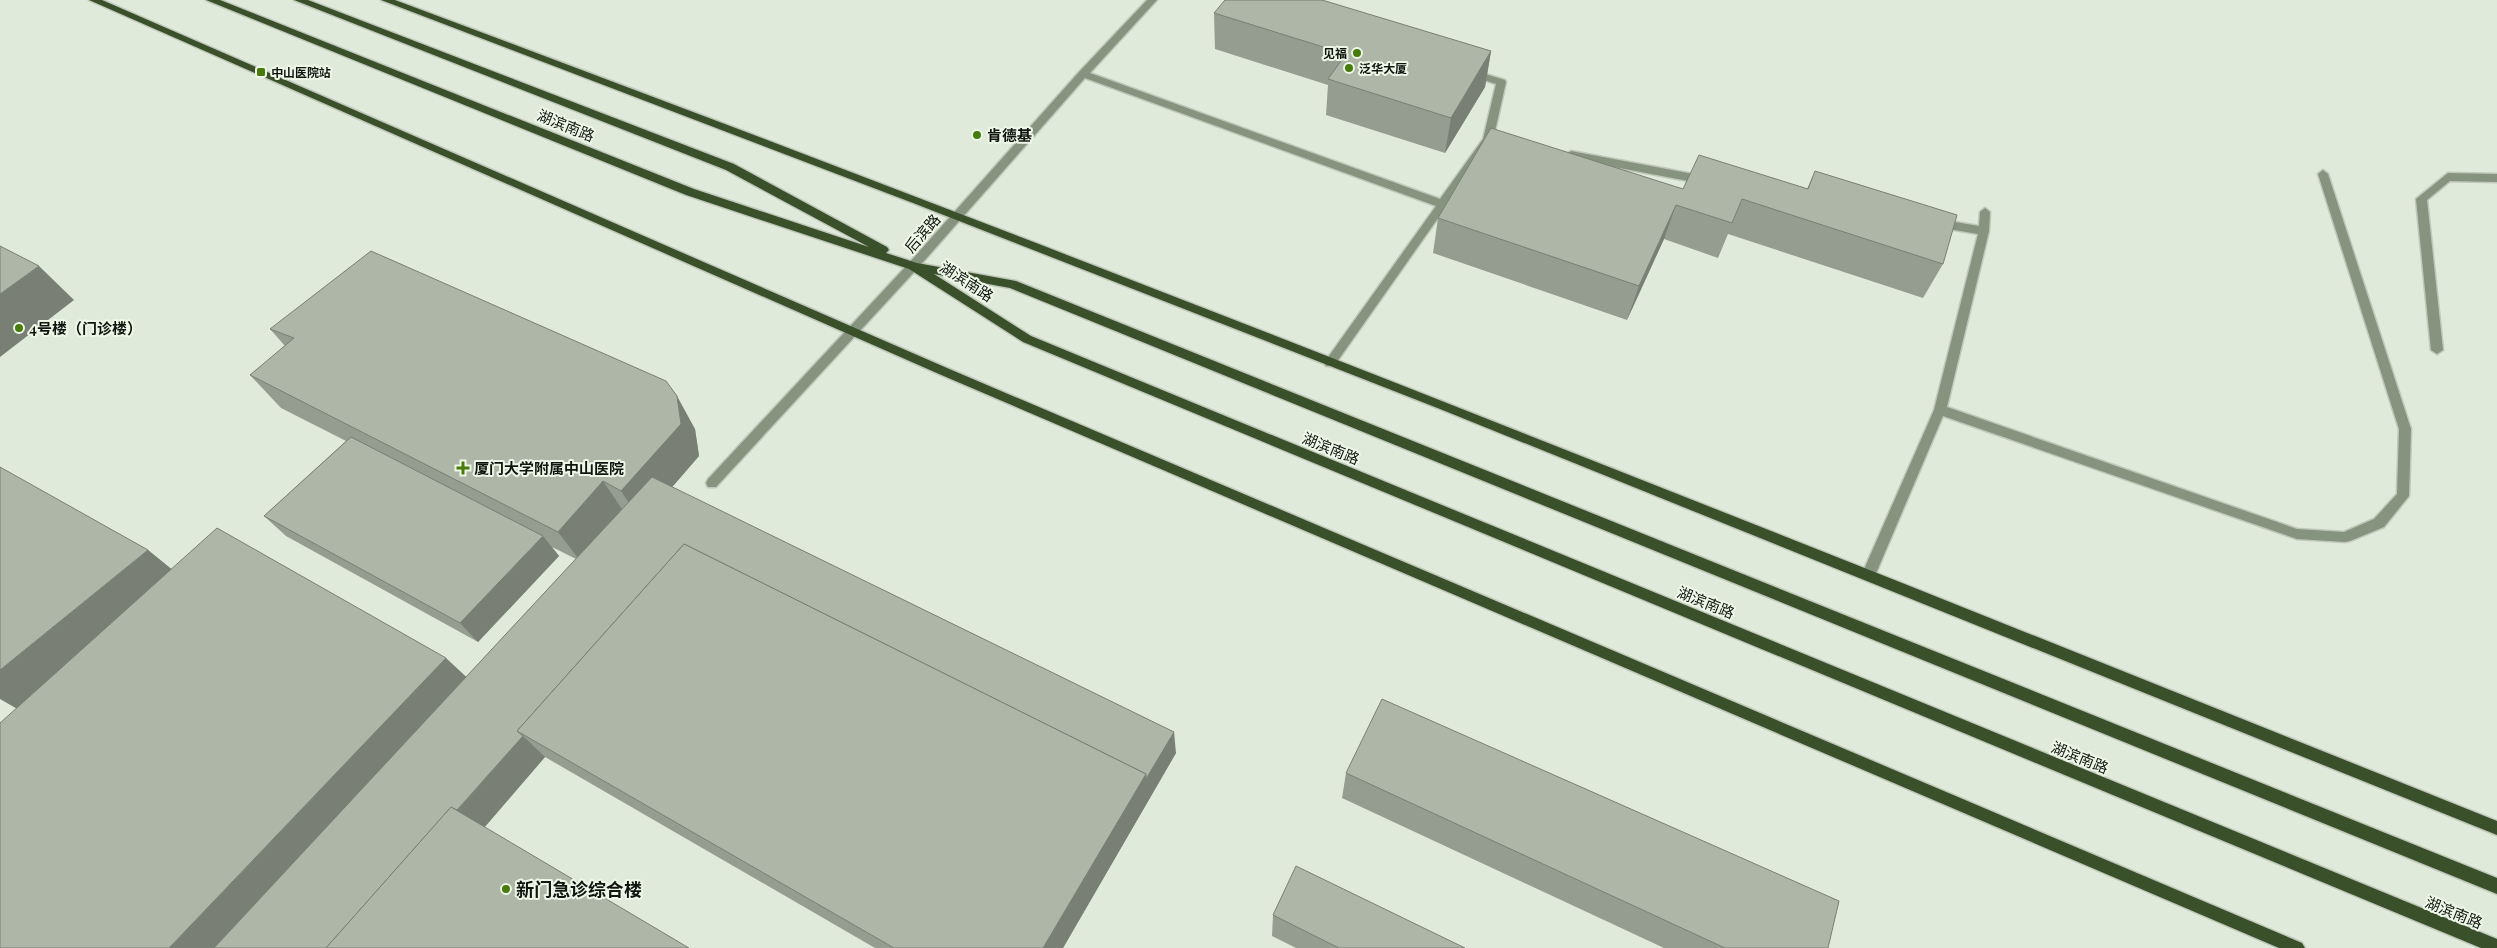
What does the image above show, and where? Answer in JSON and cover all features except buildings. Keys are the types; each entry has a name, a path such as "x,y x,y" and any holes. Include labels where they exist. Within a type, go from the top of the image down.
{"main road":[{"path":"94,0 721,275 853,330 943,371 2297,948"},
{"name":"湖滨南路","path":"211,0 690,192 913,266 1012,284 2497,886"},
{"name":"湖滨南路","path":"300,0 730,168 913,266 1027,339 2497,947"},
{"path":"386,0 957,215 1869,574 2497,828"}],"street":[{"name":"后滨路","path":"712,483 913,266 1083,74 1152,0"},
{"path":"1330,362 1442,204 1493,141 1501,82 1464,70"},
{"path":"1083,74 1442,204"},
{"path":"1556,153 1712,181"},
{"path":"1940,410 2297,534 2345,537 2379,523 2403,496 2406,428 2323,174"},
{"path":"2437,350 2421,199 2448,177 2497,178"},
{"path":"1869,574 1940,410 1984,232 1985,212"},
{"path":"1926,221 1984,232"}],"place":[{"name":"见福","path":"1357,53"},
{"name":"泛华大厦","path":"1349,68"},
{"name":"中山医院站","path":"261,72"},
{"name":"肯德基","path":"977,135"},
{"name":"4号楼（门诊楼）","path":"19,328"},
{"name":"厦门大学附属中山医院","path":"463,468"},
{"name":"新门急诊综合楼","path":"506,889"}]}
